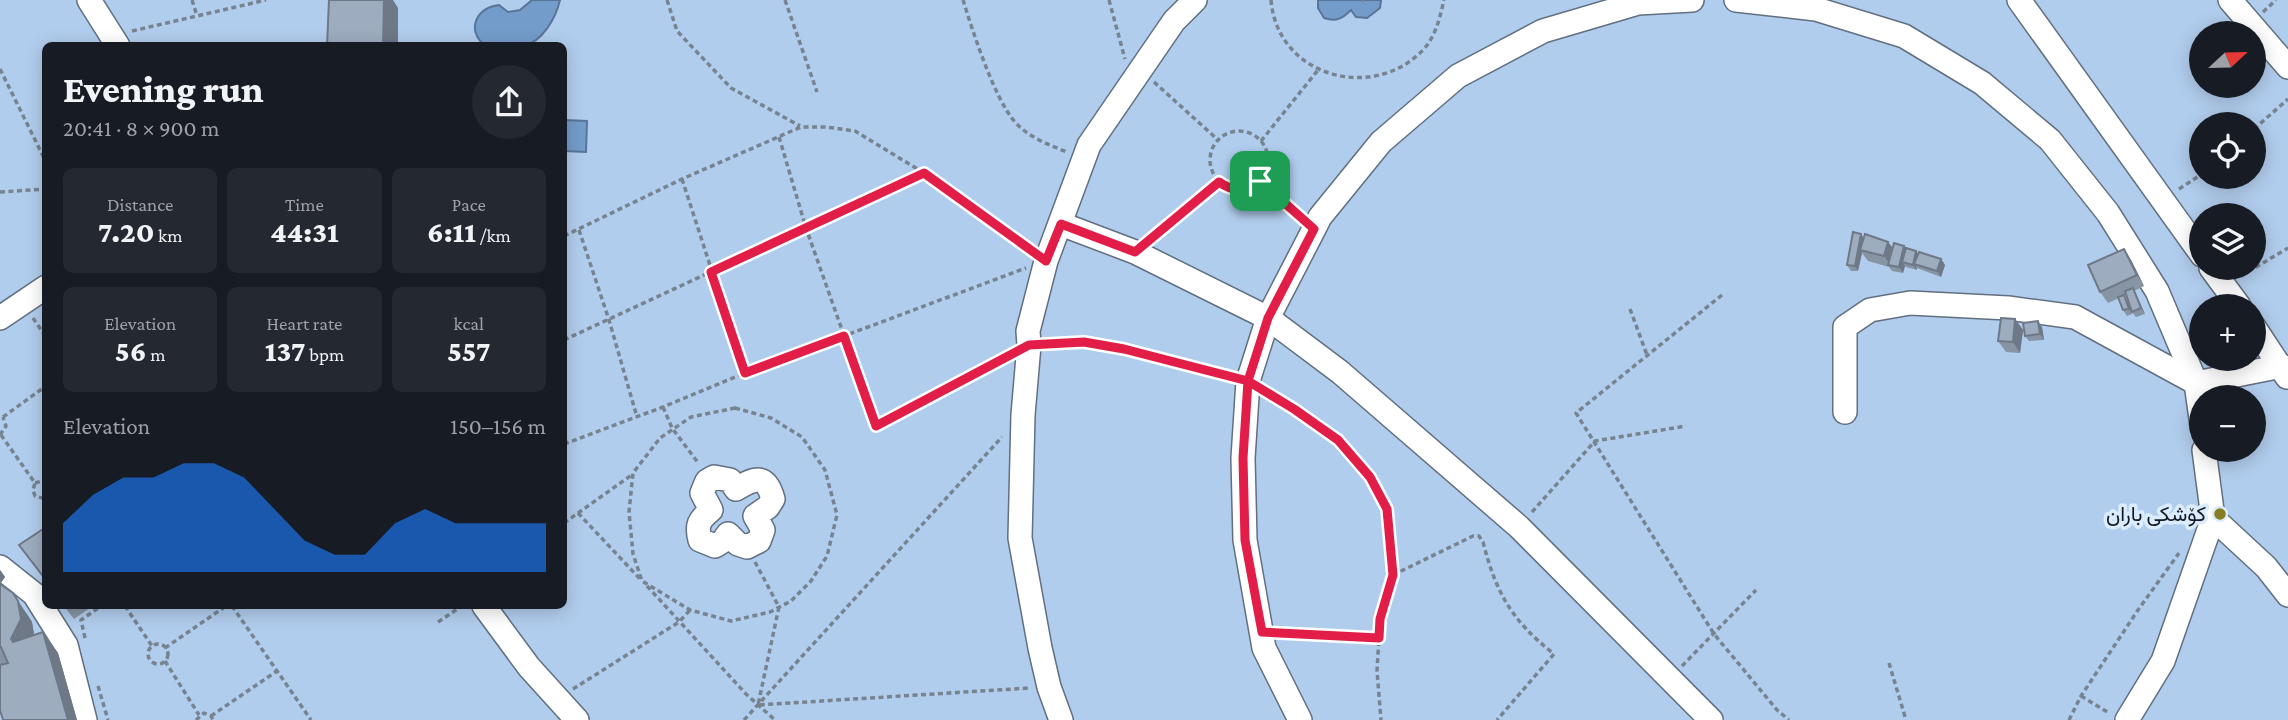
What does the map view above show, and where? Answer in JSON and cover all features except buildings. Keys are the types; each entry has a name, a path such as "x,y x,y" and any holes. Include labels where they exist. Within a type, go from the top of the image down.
{"street":[{"path":"89,0 115,41"},
{"path":"1061,720 1049,687 1020,538 1028,331 1046,261 1089,145 1174,21 1195,0"},
{"path":"1300,720 1264,648 1245,540 1243,458 1248,381 1268,318 1320,217 1381,142 1458,76 1543,31 1638,3 1692,0"},
{"path":"1737,0 1815,9 1904,36 1982,83 2050,140 2108,213 2157,291 2196,383"},
{"path":"2019,0 2189,237"},
{"path":"2230,0 2288,67"},
{"path":"1061,224 1135,252 1268,318 1340,372 1520,527 1711,720"},
{"path":"2219,280 2230,294"},
{"path":"0,318 42,290"},
{"path":"1844,412 1845,327 1870,310 1910,303 2008,307 2075,317 2196,383 2285,372 2266,344"},
{"path":"2118,717 2163,662 2213,518 2206,462"},
{"path":"714,477 730,480 736,489 752,479 761,480 770,487 773,499 768,507 755,516 763,530 758,541 747,547 738,544 728,534 723,541 715,545 700,540 697,529 700,520 711,510 702,493 710,479 714,477"},
{"path":"2213,518 2266,567 2288,595"},
{"path":"0,567 34,594 42,607"},
{"path":"43,609 66,645 85,720"},
{"path":"486,609 529,667 578,720"}],"path":[{"path":"192,0 197,16"},
{"path":"115,41 197,16 266,0"},
{"path":"667,0 677,31 731,88 801,127"},
{"path":"785,0 817,92"},
{"path":"963,0 999,96 1015,123 1040,141 1084,159"},
{"path":"1109,0 1136,75 1217,139"},
{"path":"1271,0 1279,31 1296,53 1318,70 1346,78 1375,78 1402,67 1424,48 1439,23 1444,0"},
{"path":"0,69 42,154"},
{"path":"1261,141 1318,70"},
{"path":"2266,118 2288,99"},
{"path":"567,235 682,179 801,127 826,127 855,131 924,173 1046,261"},
{"path":"1245,131 1261,141 1268,157 1265,174 1260,181 1244,189 1226,187 1219,182 1210,166 1212,147 1217,139 1226,134 1245,131"},
{"path":"779,137 806,228 876,426 1029,345 1084,342 1124,349 1248,381 1338,440 1370,477 1387,509 1393,575 1380,619 1377,671 1381,720"},
{"path":"567,339 924,173"},
{"path":"682,179 745,373"},
{"path":"1260,181 1314,229"},
{"path":"1135,252 1219,182"},
{"path":"2161,199 2189,184"},
{"path":"0,192 42,189"},
{"path":"579,230 637,417"},
{"path":"2266,257 2288,248"},
{"path":"567,443 745,373 1046,261"},
{"path":"1722,295 1576,413 1714,634 1777,710 1789,720"},
{"path":"1630,309 1647,355"},
{"path":"35,483 0,435 6,426 2,416 42,389"},
{"path":"663,407 672,428 710,479"},
{"path":"744,720 1023,415"},
{"path":"1520,527 1595,441 1686,426"},
{"path":"567,521 633,474"},
{"path":"35,483 42,481"},
{"path":"35,483 35,496 42,498"},
{"path":"578,513 775,720"},
{"path":"1393,575 1473,536 1479,536 1495,584 1506,602 1521,625 1554,654 1497,720"},
{"path":"747,547 779,607 758,705"},
{"path":"2069,720 2081,696 2166,568 2183,548"},
{"path":"1671,678 1756,590"},
{"path":"88,645 81,620 97,609"},
{"path":"127,609 152,646"},
{"path":"165,648 222,609"},
{"path":"234,609 311,720"},
{"path":"438,622 458,609"},
{"path":"558,698 679,622 690,610"},
{"path":"1262,632 1379,638"},
{"path":"158,644 165,648 165,661 159,664 150,661 148,655 152,646 158,644"},
{"path":"165,661 199,715"},
{"path":"1889,663 1906,720"},
{"path":"196,720 204,713 212,718 277,671"},
{"path":"98,682 108,720"},
{"path":"758,705 1049,687"},
{"path":"2081,696 2118,717"}],"shaded area":[{"path":"0,0 2288,0 2288,720 0,720"},
{"path":"532,0 560,0 552,21 534,42 482,42 479,39 475,26 480,14 485,10 499,5 508,12 520,10"},
{"path":"1318,0 1381,0 1380,8 1367,18 1356,17 1351,10 1342,18 1332,20 1324,18 1318,8"},
{"path":"567,120 587,121 586,152 567,151"}],"place":[{"name":"کۆشکی باران","path":"2220,514"}],"route":[{"path":"1260,181 1253,186 1235,190 1219,182 1135,252 1061,224 1046,261 924,173 711,272 745,373 844,336 876,426 1029,345 1084,342 1124,349 1248,381 1338,440 1370,477 1387,509 1393,575 1380,619 1379,638 1262,632 1245,540 1243,458 1248,381 1268,318 1314,229 1260,181"}]}
